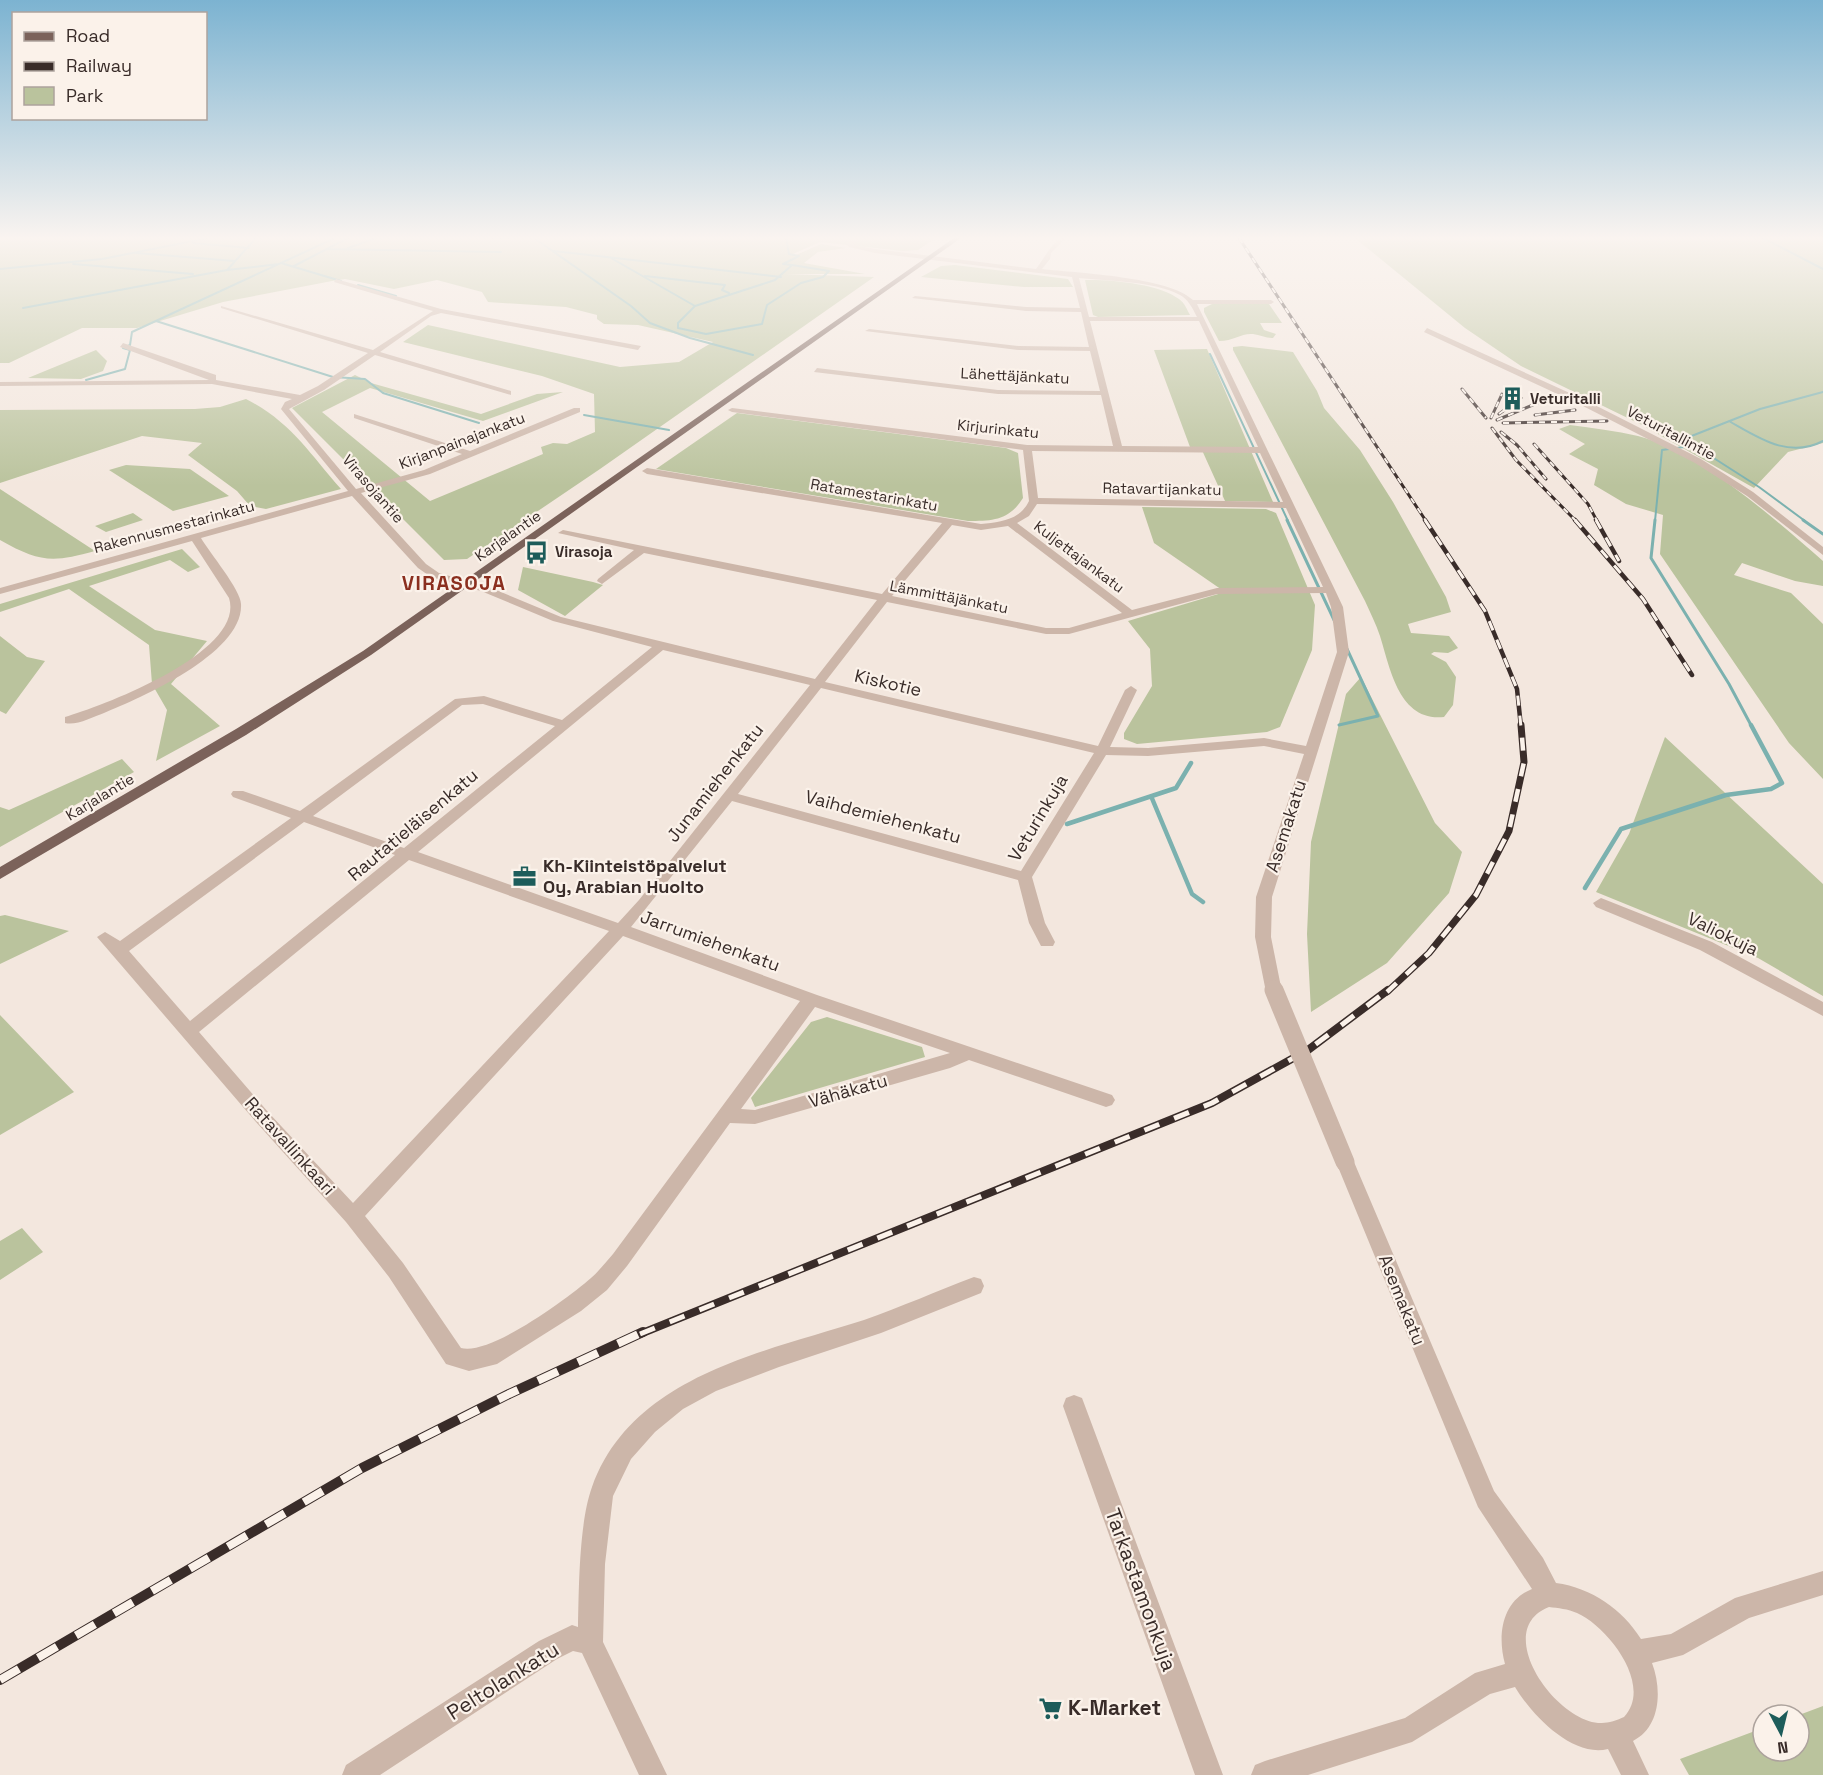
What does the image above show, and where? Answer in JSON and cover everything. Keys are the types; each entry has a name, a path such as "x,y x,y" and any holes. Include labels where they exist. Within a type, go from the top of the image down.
{"main road":[{"name":"Karjalantie","path":"0,874 241,732 367,653 840,321"}],"street":[{"path":"267,321 508,393"},
{"path":"0,384 212,382 302,398 374,354 421,321"},
{"path":"493,321 638,348"},
{"path":"1087,321 1118,448"},
{"name":"Asemakatu","path":"1202,321 1330,590 1337,607 1343,652 1264,897 1263,937 1273,987 1486,1499 1534,1567 1549,1595"},
{"name":"Veturitallintie","path":"1427,330 1582,402 1698,461 1750,494 1823,552"},
{"path":"869,331 1019,348 1094,349"},
{"path":"123,345 213,377 212,382"},
{"name":"Lähettäjänkatu","path":"817,370 998,392 1104,393"},
{"name":"Virasojantie","path":"302,398 288,404 285,409 355,493 422,566 435,575 467,584"},
{"name":"Kirjanpainajankatu","path":"355,493 427,472 577,410"},
{"name":"Kirjurinkatu","path":"732,410 1027,448 1264,450"},
{"path":"357,416 470,454"},
{"path":"1010,523 1027,513 1034,501 1027,448"},
{"name":"Ratamestarinkatu","path":"647,471 948,523 981,527 1010,523"},
{"name":"Rakennusmestarinkatu","path":"0,591 355,493"},
{"name":"Ratavartijankatu","path":"1034,501 1290,505"},
{"name":"Junamiehenkatu","path":"353,1216 622,930 884,599 948,523"},
{"name":"Kuljettajankatu","path":"1010,523 1130,614"},
{"name":"Lämmittäjänkatu","path":"563,533 884,599 1059,632 1217,591 1330,590"},
{"path":"69,720 102,711 137,696 195,661 223,635 232,620 236,605 231,593 195,537"},
{"path":"602,581 642,549"},
{"name":"Kiskotie","path":"467,584 500,594 557,619 660,648 1102,751 1148,752 1264,742 1310,751"},
{"name":"Rautatieläisenkatu","path":"189,1031 409,855 660,648"},
{"name":"Veturinkuja","path":"1047,942 1037,923 1025,877 1102,751 1131,690"},
{"path":"119,950 459,702 484,700 564,725"},
{"name":"Jarrumiehenkatu","path":"237,794 811,999 1106,1100"},
{"name":"Vaihdemiehenkatu","path":"730,796 1025,877"},
{"name":"Valiokuja","path":"1601,903 1706,946 1823,1010"},
{"name":"Ratavallinkaari","path":"105,937 119,950 353,1216 396,1270 454,1357 469,1361 489,1357 565,1310 600,1283 620,1260 727,1116 811,999"},
{"name":"Vähäkatu","path":"727,1116 755,1118 950,1061 967,1053"},
{"path":"653,1775 590,1643 594,1539 603,1487 622,1448 651,1417 702,1386 743,1368 854,1333 974,1286"},
{"name":"Tarkastamonkuja","path":"1074,1406 1209,1775"},
{"path":"1635,1653 1674,1646 1744,1607 1823,1583"},
{"path":"1549,1595 1567,1596 1605,1616 1622,1633 1635,1653 1645,1681 1645,1706 1634,1726 1616,1736 1595,1737 1573,1729 1551,1714 1539,1702 1520,1673 1513,1645 1515,1620 1528,1603 1549,1595"},
{"name":"Peltolankatu","path":"356,1775 549,1650 572,1638 590,1643"},
{"path":"1265,1775 1412,1729 1484,1682 1520,1673"},
{"path":"1616,1736 1635,1775"}],"green space":[{"path":"0,321 161,321 137,328 82,328 9,363 0,363"},
{"path":"600,321 811,321 467,559 444,560 292,408 355,375 371,383 481,414 537,394 563,392 483,421 370,388 322,412 430,501 543,454 541,447 553,443 567,444 595,432 594,394 542,376 403,342 428,325 620,367 679,362 713,342 638,325 604,324"},
{"path":"1209,321 1281,321 1282,323 1260,323 1264,330 1276,334 1273,338 1249,334 1219,341"},
{"path":"1456,321 1823,321 1823,443 1788,452 1754,488 1640,424 1521,366"},
{"path":"1233,347 1293,352 1317,391 1324,408 1360,450 1393,502 1446,597 1451,612 1408,624 1411,633 1449,636 1458,648 1448,653 1434,652 1431,654 1446,662 1456,677 1453,705 1444,717 1429,716 1416,711 1399,690 1365,601 1233,350"},
{"path":"1207,349 1273,502 1225,501 1201,448 1190,447 1154,350"},
{"path":"96,350 107,361 103,371 81,379 28,378"},
{"path":"246,399 262,408 287,428 341,489 266,509 250,506 237,491 188,455 202,443 142,436 0,483 0,410 195,409 220,407"},
{"path":"737,413 1006,448 1018,453 1023,498 1012,511 1000,518 968,521 656,469"},
{"path":"1570,425 1638,436 1662,444 1687,457 1736,489 1823,561 1823,586 1795,581 1742,563 1734,575 1791,593 1823,624 1823,779 1789,743 1660,554 1663,515 1626,504 1594,485 1598,469 1569,454 1585,444 1559,429"},
{"path":"126,465 190,469 229,496 173,511 109,470"},
{"path":"0,489 95,551 56,559 46,558 25,553 0,540"},
{"path":"1142,507 1266,509 1276,513 1315,605 1312,650 1280,727 1267,732 1137,744 1124,739 1124,733 1152,686 1150,649 1128,621 1225,592 1154,543"},
{"path":"133,513 143,520 106,532 95,526"},
{"path":"182,549 200,567 188,572 170,560 89,586 155,630 207,641 171,684 220,726 156,761 167,710 152,684 149,645 69,589 0,612 0,604"},
{"path":"523,567 603,585 565,616 518,590"},
{"path":"0,636 27,657 45,661 6,714 0,711"},
{"path":"1361,677 1435,823 1462,852 1449,893 1387,963 1311,1012 1307,934 1311,842 1346,694"},
{"path":"1665,737 1823,884 1823,996 1758,958 1596,892 1629,834"},
{"path":"122,759 134,772 0,847 0,807 9,810"},
{"path":"5,915 69,931 0,964 0,916"},
{"path":"0,1015 74,1092 0,1135"},
{"path":"827,1017 922,1047 925,1057 755,1107 751,1098 811,1022"},
{"path":"22,1228 43,1252 0,1280 0,1241"},
{"path":"1823,1706 1823,1775 1689,1775 1680,1759 1751,1732 1751,1763 1811,1763 1811,1710"}],"waterway":[{"path":"86,380 125,369 130,350 123,348 130,345 132,332 156,321"},
{"path":"156,321 333,377 365,379 383,393 479,423"},
{"path":"648,321 690,338 753,355"},
{"path":"680,321 678,328 706,334 762,324 763,321"},
{"path":"1210,354 1288,521"},
{"path":"1729,421 1760,409 1823,392"},
{"path":"584,415 669,430"},
{"path":"1687,441 1689,437 1729,421"},
{"path":"1729,421 1763,440 1786,447 1798,448 1823,441"},
{"path":"1655,521 1662,450 1684,447 1687,441"},
{"path":"1687,441 1759,487 1805,521"},
{"path":"1287,520 1335,622"},
{"path":"1655,520 1651,558 1729,684 1752,727"},
{"path":"1803,520 1823,534"},
{"path":"1339,725 1378,716 1347,649"},
{"path":"1585,888 1621,829 1726,795 1771,789 1782,783 1751,725"},
{"path":"1151,796 1176,788 1191,763"},
{"path":"1067,824 1151,796"},
{"path":"1151,796 1192,894 1203,902"}],"railway":[{"path":"1294,321 1426,521"},
{"path":"1462,389 1486,418"},
{"path":"1491,418 1502,394"},
{"path":"1497,420 1552,397"},
{"path":"1499,414 1521,398"},
{"path":"1535,415 1575,410"},
{"path":"1503,423 1607,421"},
{"path":"1492,428 1516,460 1576,521"},
{"path":"1501,432 1517,445 1546,479"},
{"path":"1534,444 1588,504 1597,521"},
{"path":"1425,520 1485,611 1517,689 1521,727"},
{"path":"1575,520 1643,599 1692,675"},
{"path":"1596,520 1619,561"},
{"path":"1387,992 1429,953 1476,895 1509,831 1524,762 1521,725"},
{"path":"640,1334 1212,1103 1308,1050 1388,990"},
{"path":"0,1680 362,1468 509,1394 643,1332"}],"place":[{"name":"Veturitalli","path":"1512,399"},
{"name":"Virasoja","path":"537,552"},
{"name":"Kh-Kiinteistöpalvelut Oy, Arabian Huolto","path":"525,876"},
{"name":"K-Market","path":"1050,1708"}],"district":[{"name":"VIRASOJA","path":"454,583"}]}
